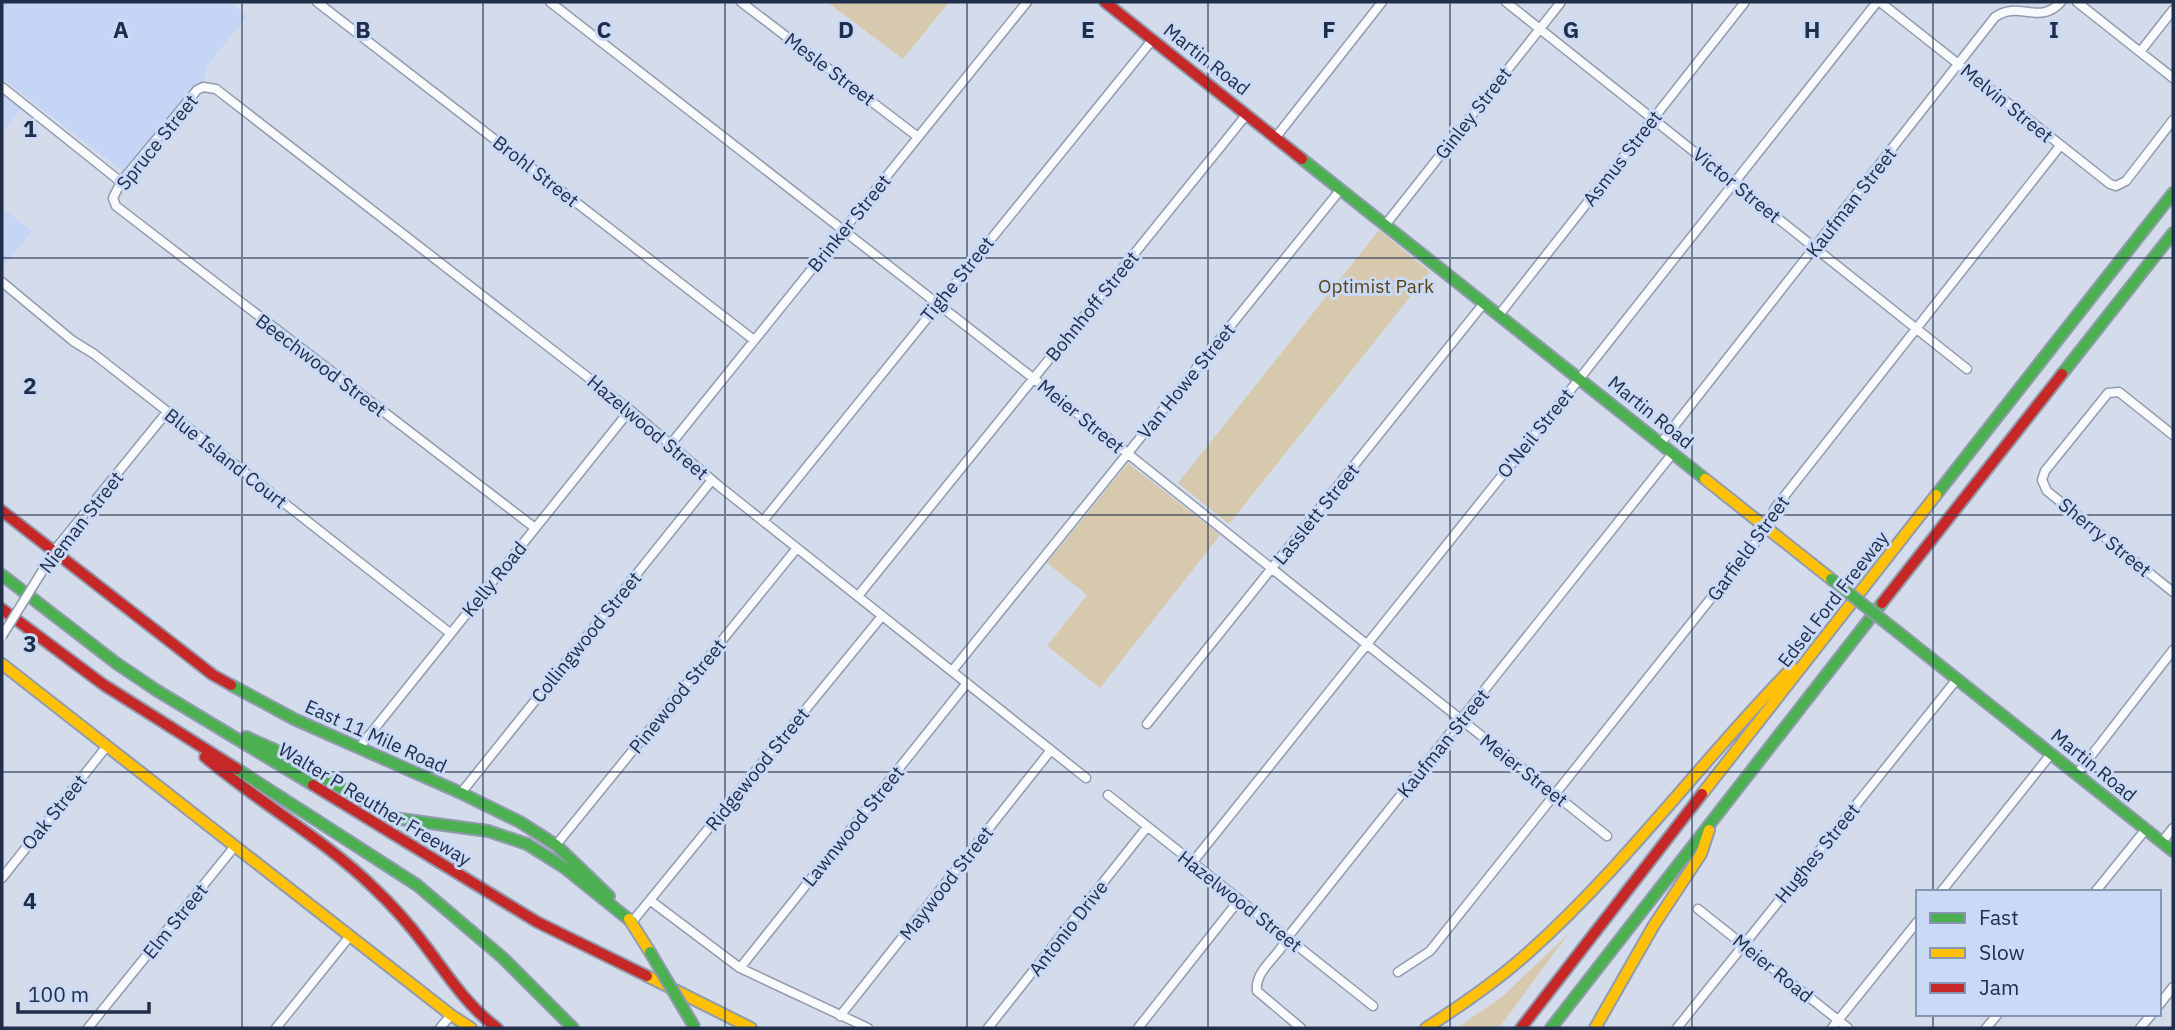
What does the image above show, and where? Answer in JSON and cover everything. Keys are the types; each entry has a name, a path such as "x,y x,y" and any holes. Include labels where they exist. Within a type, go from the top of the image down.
{"main road":[{"name":"Martin Road","path":"1105,2 2173,851"},
{"name":"Edsel Ford Freeway","path":"1521,1028 2173,193"},
{"path":"1551,1028 2173,233"},
{"name":"East 11 Mile Road","path":"2,511 213,675 269,706 520,822 556,845 594,880 632,922 695,1028"},
{"path":"2,563 67,626"},
{"name":"Walter P Reuther Freeway","path":"2,575 146,684 537,922 751,1028"},
{"path":"2,609 86,673 417,885 503,958 573,1028"},
{"path":"1424,1028 1492,983 1540,942 1602,879 1771,688 1835,625"},
{"path":"2,664 349,936 471,1028"},
{"path":"202,719 275,750 393,818 489,831 523,842 551,859 632,922"},
{"path":"181,735 229,779 350,867 373,887 422,941 469,1004 497,1028"},
{"path":"1595,1028 1654,925 1701,854 1714,817"}],"street":[{"name":"Brohl Street","path":"317,2 754,340"},
{"name":"Meier Street","path":"550,2 1033,378 1607,836"},
{"name":"Mesle Street","path":"741,2 918,137"},
{"name":"Brinker Street","path":"670,445 1027,2"},
{"path":"1276,137 1382,2"},
{"name":"Victor Street","path":"1506,2 1967,369"},
{"name":"Ginley Street","path":"1386,224 1561,2"},
{"name":"Asmus Street","path":"1499,315 1745,2"},
{"name":"Melvin Street","path":"1878,2 2110,184 2116,186 2123,183 2173,120"},
{"name":"O'Neil Street","path":"1192,863 1878,2"},
{"name":"Kaufman Street","path":"1661,443 2003,10 2015,8 2048,12 2061,2"},
{"path":"2077,2 2173,78"},
{"path":"2140,52 2173,10"},
{"name":"Tighe Street","path":"763,521 1153,39"},
{"path":"2,87 121,182"},
{"name":"Spruce Street","path":"113,198 121,182 192,96 203,87"},
{"name":"Hazelwood Street","path":"203,87 216,89 629,410 712,480 1086,778"},
{"name":"Bohnhoff Street","path":"858,596 1247,114"},
{"name":"Garfield Street","path":"1398,972 1430,951 1766,527 1775,508 2060,146"},
{"name":"Van Howe Street","path":"953,671 1341,189"},
{"name":"Beechwood Street","path":"113,198 116,206 125,215 535,528"},
{"name":"Blue Island Court","path":"2,282 73,341 450,633"},
{"name":"Lasslett Street","path":"1147,724 1484,303"},
{"name":"Sherry Street","path":"2173,435 2124,395 2112,392 2103,397 2045,471 2042,480 2048,491 2173,592"},
{"name":"Kelly Road","path":"359,748 629,410"},
{"name":"Nieman Street","path":"2,636 54,551 167,412"},
{"name":"Kaufman Street","path":"1301,1028 1257,992 1259,976 1673,453"},
{"name":"Collingwood Street","path":"461,793 712,480"},
{"name":"Pinewood Street","path":"556,845 797,548"},
{"name":"Ridgewood Street","path":"632,922 882,616"},
{"path":"2077,774 2173,650"},
{"name":"Hughes Street","path":"1677,1028 1957,679"},
{"name":"Lawnwood Street","path":"740,968 967,683"},
{"name":"Oak Street","path":"2,878 107,747"},
{"name":"Maywood Street","path":"840,1016 1051,750"},
{"path":"1943,890 2051,754"},
{"name":"Hazelwood Street","path":"1108,795 1373,1006"},
{"name":"Antonio Drive","path":"988,1028 1147,827"},
{"path":"2162,842 2173,828"},
{"path":"2097,890 2146,829"},
{"name":"Elm Street","path":"88,1028 235,846"},
{"path":"1138,1028 1239,900"},
{"path":"651,901 740,968 868,1028"},
{"name":"Meier Road","path":"1698,909 1848,1028"},
{"path":"1832,1028 1916,923"},
{"path":"276,1028 349,936"},
{"path":"2161,1002 2173,987"},
{"path":"440,1028 451,1015"}],"shaded area":[{"path":"2,2 229,2 247,16 205,68 205,80 193,90 124,172 2,78"},
{"path":"2,92 22,107 2,132"},
{"path":"2,208 32,231 2,268"}],"green space":[{"path":"827,2 949,2 903,59"},
{"name":"Optimist Park","path":"1379,230 1430,272 1229,524 1178,483"},
{"path":"1128,463 1220,535 1100,688 1047,646 1087,595 1047,563"},
{"path":"1569,933 1499,1028 1457,1028 1503,996"}],"traffic: fast":[{"path":"1302,159 1705,479"},
{"path":"1936,495 2173,193"},
{"path":"2062,374 2173,233"},
{"path":"2,575 116,663 313,785"},
{"path":"1831,579 1899,633"},
{"path":"1551,1028 1882,603"},
{"path":"1899,633 2173,851"},
{"path":"231,685 294,719 520,822 556,845 609,896"},
{"path":"246,737 275,750 393,818 488,831 527,844 565,868 632,922"},
{"path":"237,769 417,885 503,958 573,1028"},
{"path":"650,952 695,1028"}],"traffic: slow":[{"path":"1705,479 1831,579"},
{"path":"1702,794 1936,495"},
{"path":"2,664 471,1028"},
{"path":"1426,1028 1504,973 1564,919 1631,849 1726,739 1792,668"},
{"path":"1595,1028 1654,925 1701,854 1709,830"},
{"path":"629,919 650,952"},
{"path":"647,976 751,1028"}],"traffic: jam":[{"path":"1105,2 1302,159"},
{"path":"1882,603 2062,374"},
{"path":"2,511 213,675 231,685"},
{"path":"2,609 104,685 237,769"},
{"path":"205,757 334,853 374,888 412,929 466,999 497,1028"},
{"path":"313,785 537,922 647,976"},
{"path":"1521,1028 1702,794"}]}
